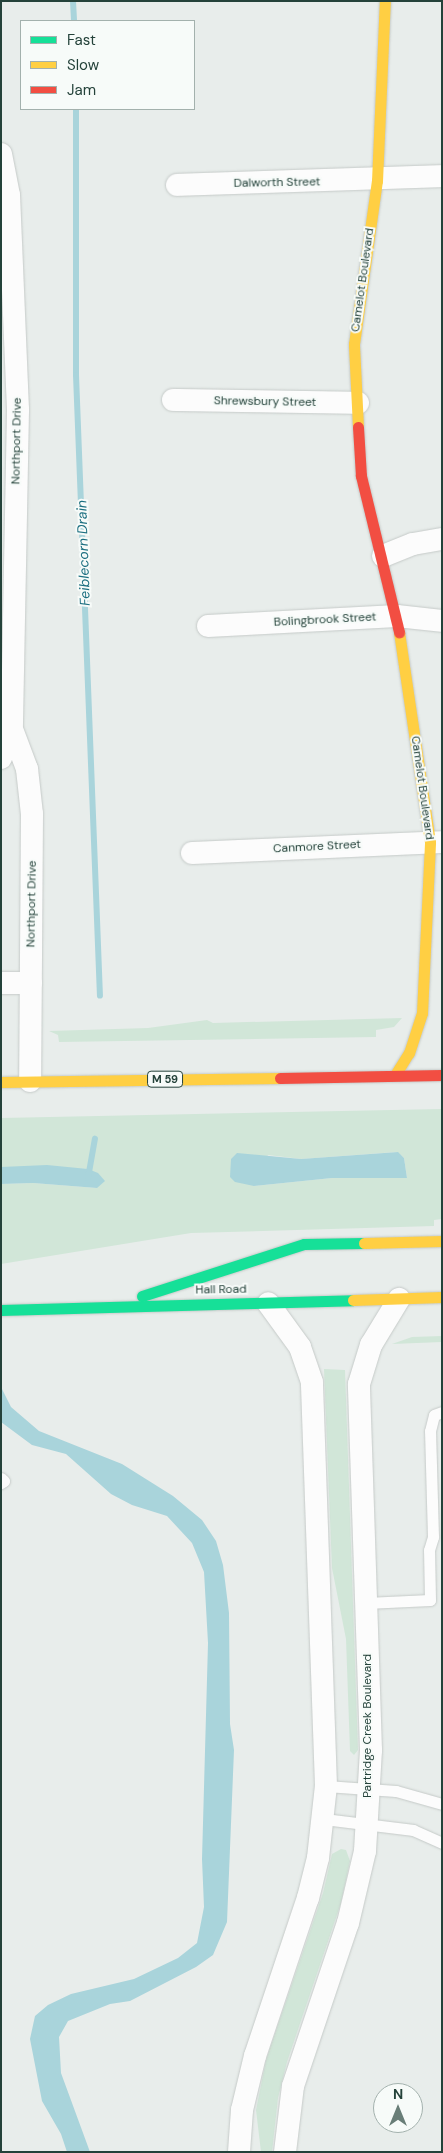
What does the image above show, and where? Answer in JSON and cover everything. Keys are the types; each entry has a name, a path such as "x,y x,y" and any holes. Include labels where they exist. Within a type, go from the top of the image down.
{"main road":[{"name":"Camelot Boulevard","path":"385,1 377,181 354,344 361,476 397,616 436,842 422,1013 410,1053 395,1075"},
{"name":"M 59","path":"1,1082 442,1075"},
{"path":"112,1305 304,1244 442,1241"},
{"name":"Hall Road","path":"1,1310 112,1305 442,1297"}],"street":[{"name":"Northport Drive","path":"1,154 9,195 17,341 12,729 1,758"},
{"path":"377,181 442,176"},
{"name":"Dalworth Street","path":"177,185 377,181"},
{"name":"Shrewsbury Street","path":"173,400 358,403"},
{"path":"383,556 413,544 442,539"},
{"name":"Bolingbrook Street","path":"208,626 397,616 442,621"},
{"name":"Northport Drive","path":"12,729 27,769 32,814 30,1081"},
{"name":"Canmore Street","path":"192,853 436,842"},
{"path":"1,983 31,982"},
{"name":"Partridge Creek Boulevard","path":"285,2152 293,2086 348,1923 361,1871 368,1824 370,1789 359,1384 371,1345 399,1298"},
{"path":"239,2152 242,2110 253,2064 308,1898 324,1820 326,1786 312,1382 300,1347 268,1302"}],"lane":[{"path":"366,1603 430,1600 429,1550 438,1537 430,1431 434,1415 442,1412"},
{"path":"1,1478 1,1483"},
{"path":"326,1786 396,1791 442,1804"},
{"path":"324,1820 413,1830 442,1842"}],"green space":[{"path":"402,1018 394,1027 376,1030 376,1037 59,1042 58,1035 49,1031 148,1028 207,1020 213,1023"},
{"path":"442,1109 442,1219 434,1220 434,1226 191,1233 1,1264 1,1184 33,1183 97,1188 88,1169 1,1167 1,1118","holes":["397,1152 404,1158 407,1178 332,1178 254,1186 268,1155 301,1159"]},
{"path":"442,1336 442,1342 392,1344 412,1337"},
{"path":"324,1369 345,1370 358,1750 354,1755 350,1751 346,1639 332,1568"},
{"path":"341,1849 346,1850 350,1861 341,1903 287,2062 278,2098 272,2152 261,2152 256,2110 266,2060 323,1893 332,1854"}],"water":[{"path":"398,1152 404,1158 407,1178 332,1178 254,1186 235,1182 230,1177 231,1159 237,1153 301,1159"},
{"path":"47,1165 88,1169 98,1173 105,1181 97,1188 33,1183 1,1184 1,1167"},
{"path":"1,1387 11,1407 39,1431 122,1464 173,1496 202,1520 216,1541 223,1565 229,1613 230,1724 234,1750 227,1922 213,1955 196,1967 130,2001 110,2004 68,2021 59,2037 61,2073 90,2152 67,2152 61,2134 42,2101 30,2039 35,2016 48,2005 71,1994 134,1979 178,1958 197,1943 204,1907 202,1859 208,1643 204,1572 192,1543 167,1516 132,1505 111,1494 66,1454 32,1445 1,1422"}],"waterway":[{"name":"Feiblecorn Drain","path":"73,1 74,20"},
{"name":"Feiblecorn Drain","path":"76,110 76,375 100,996"},
{"name":"Feiblecorn Drain","path":"88,1178 95,1139"}],"traffic: fast":[{"path":"142,1296 304,1244 364,1243"},
{"path":"1,1310 353,1300"}],"traffic: slow":[{"path":"358,427 354,344 377,181 385,1"},
{"path":"395,1075 409,1053 422,1013 430,842 399,632"},
{"path":"1,1082 280,1078"},
{"path":"364,1243 442,1241"},
{"path":"353,1300 442,1297"}],"traffic: jam":[{"path":"358,427 361,476 399,632"},
{"path":"280,1078 442,1075"}]}
